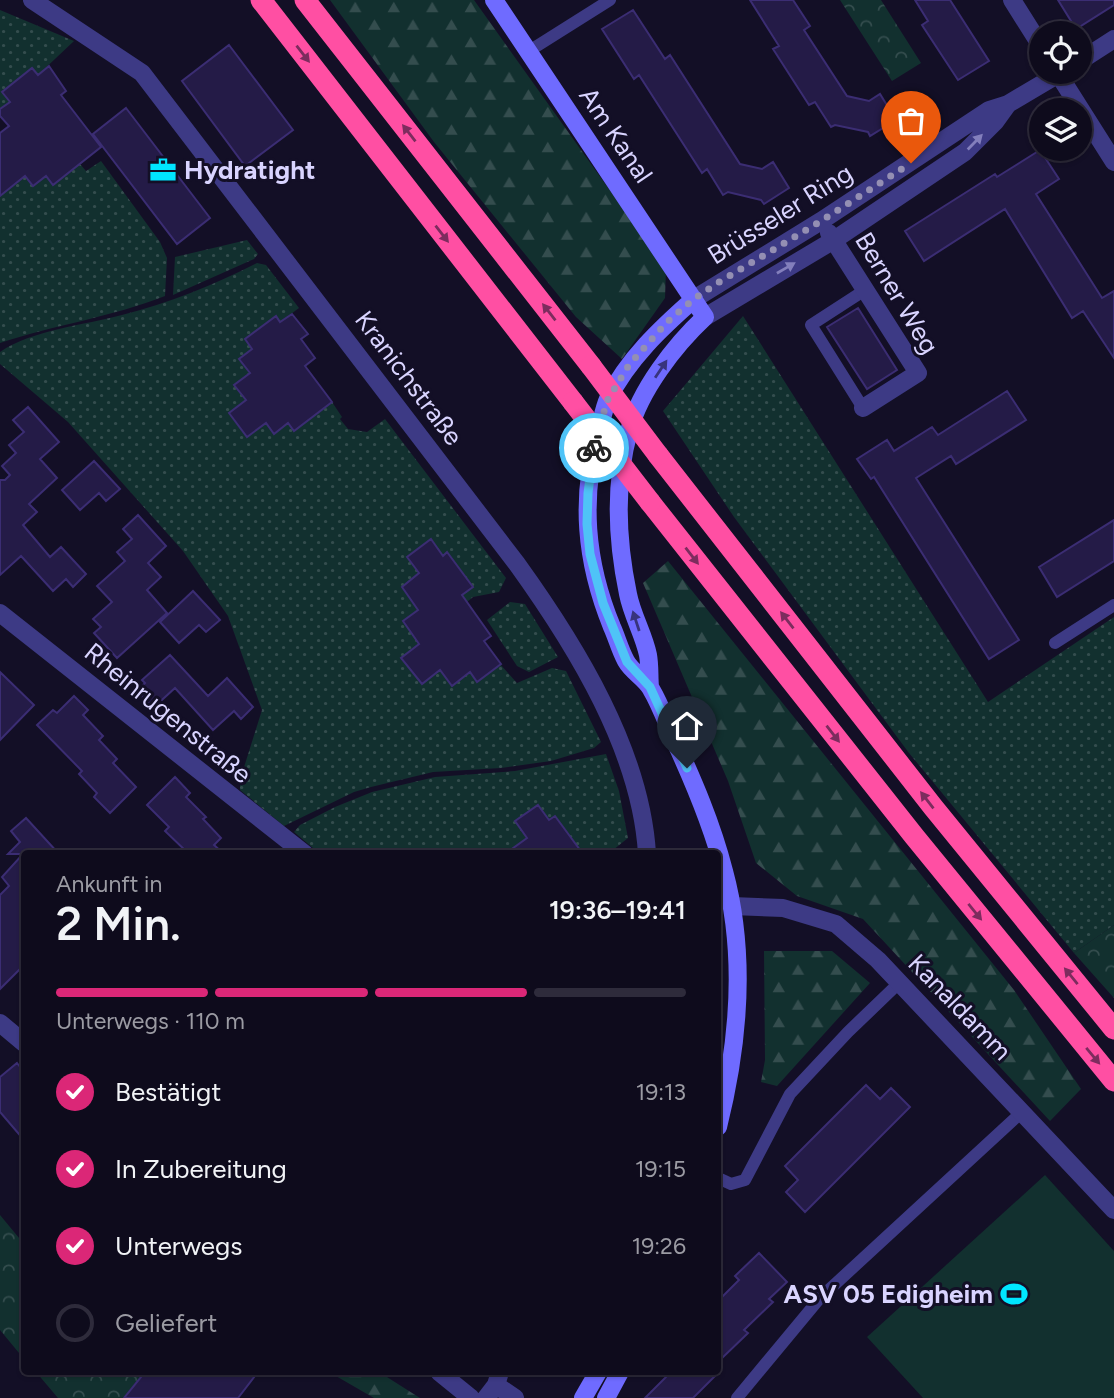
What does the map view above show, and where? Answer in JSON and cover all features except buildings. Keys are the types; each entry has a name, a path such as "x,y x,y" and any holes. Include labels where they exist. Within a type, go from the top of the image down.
{"highway":[{"path":"261,0 650,502 914,836 1114,1081"},
{"path":"305,0 933,807 1114,1029"}],"street":[{"name":"Kranichstraße","path":"32,0 142,73 517,564 572,645 620,744 635,779 648,850"},
{"name":"Am Kanal","path":"494,0 705,317"},
{"path":"1012,0 1029,27"},
{"path":"1092,54 1114,40"},
{"name":"Brüsseler Ring","path":"650,687 627,662 603,603 590,554 587,524 591,460 607,401 629,365 667,322 694,299 821,221 989,110 1007,104 1040,84"},
{"path":"1066,84 1114,162"},
{"name":"Brüsseler Ring","path":"650,687 648,655 628,597 620,546 619,495 629,430 649,386 680,340 705,317 834,240 965,152 995,122 1007,104"},
{"name":"Berner Weg","path":"821,221 918,373 863,408"},
{"name":"Rheinrugenstraße","path":"0,613 300,850"},
{"path":"650,687 709,821 717,850"},
{"path":"721,865 732,906 739,989 737,1033 721,1115"},
{"name":"Kanaldamm","path":"732,906 783,908 836,924 900,982 1114,1210"},
{"path":"0,1023 21,1040"},
{"path":"443,1375 471,1398"},
{"path":"583,1398 596,1375"},
{"path":"606,1398 618,1375"},
{"path":"494,1385 515,1398"}],"lane":[{"path":"529,51 610,0"},
{"path":"863,408 811,325 865,290"},
{"path":"1055,643 1114,605"},
{"path":"721,1179 731,1184 745,1180 790,1094 900,982"},
{"path":"737,1398 820,1298 1023,1111"}],"green space":[{"path":"330,0 474,0 666,269 665,298 622,359 576,317 434,142"},
{"path":"840,0 881,0 921,63 892,81"},
{"path":"0,10 74,41 38,75 32,68 2,91 10,102 0,109"},
{"path":"101,161 160,242 167,258 165,296 124,310 0,343 0,183 25,176 33,186 46,176 53,185 80,164 86,171"},
{"path":"247,240 258,254 254,259 173,295 175,257"},
{"path":"257,263 266,265 299,308 280,322 245,339 252,349 239,359 250,373 234,385 246,400 229,414 247,437 266,423 288,423 332,402 348,429 367,432 385,419 506,578 499,592 473,597 467,602 462,595 473,586 447,553 443,556 408,558 419,573 402,587 418,610 403,621 419,644 402,658 422,684 440,670 452,686 470,672 477,682 500,664 517,683 552,668 566,671 601,742 594,748 551,761 501,768 433,772 371,787 354,792 284,826 240,790 240,780 262,710 228,616 183,551 68,422 0,364 0,352 43,333 122,315 174,299"},
{"path":"743,316 988,702 1114,617 1114,925 1074,953 909,753 734,517 663,411"},
{"path":"668,561 1014,990 1081,1089 1050,1121 863,919 797,896 756,863 728,781 643,583"},
{"path":"510,602 525,604 558,657 529,672 517,666 487,620"},
{"path":"606,754 619,791 628,838 613,850 578,850 555,816 549,820 538,805 515,821 527,838 510,850 315,850 294,832 300,825 335,807 372,792 435,777 515,771"},
{"path":"1114,925 1114,998 1074,953"},
{"path":"764,951 832,951 870,983 777,1086 761,1082 765,1060"},
{"name":"ASV 05 Edigheim","path":"1045,1175 1114,1251 1114,1398 923,1398 867,1337"},
{"path":"0,1215 21,1240 21,1355 0,1330"},
{"path":"39,1375 142,1375 123,1398 58,1398"},
{"path":"334,1375 384,1375 420,1398 374,1398"}],"way so far":[{"path":"594,448 607,401 629,365 667,322 716,284 911,163"}],"place":[{"name":"Hydratight","path":"163,170"},
{"name":"ASV 05 Edigheim","path":"1014,1294"}],"route":[{"path":"594,448 587,524 590,554 603,603 627,662 650,687 687,768"}]}
